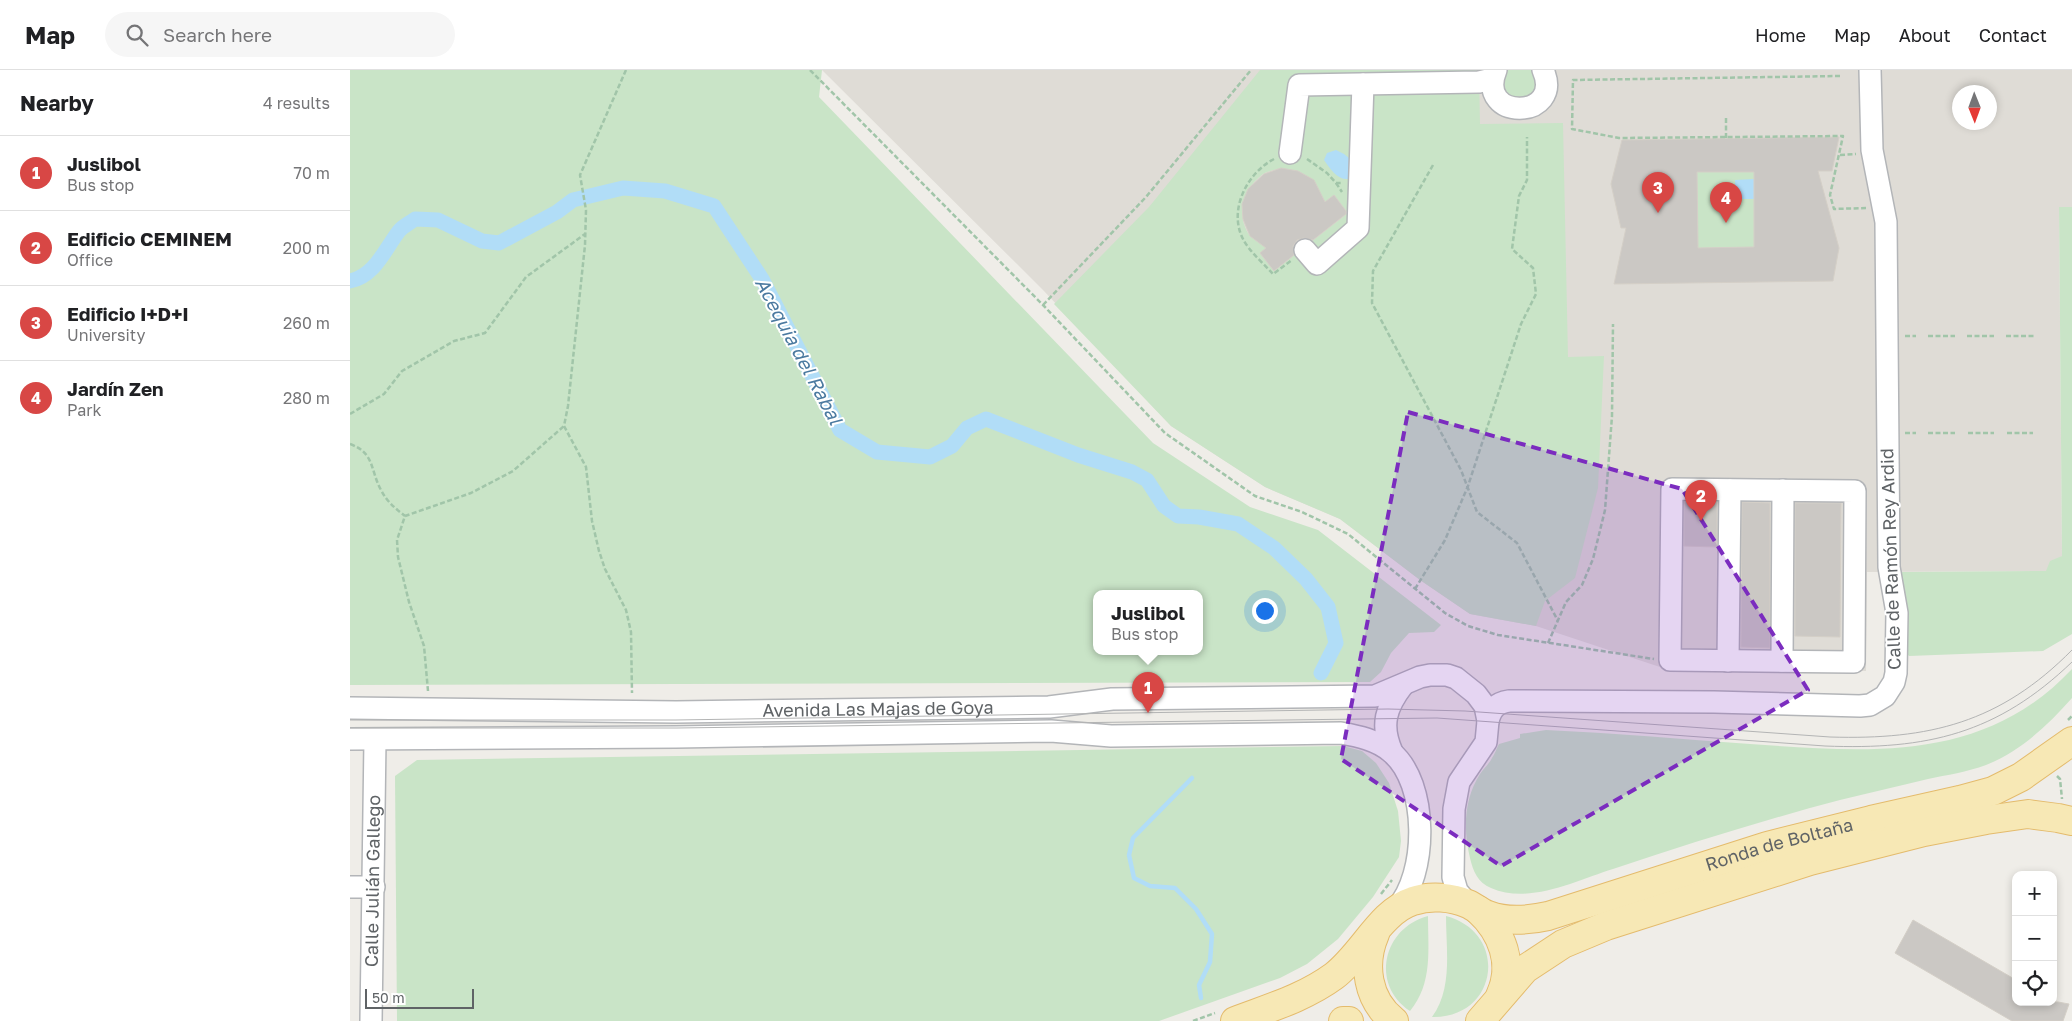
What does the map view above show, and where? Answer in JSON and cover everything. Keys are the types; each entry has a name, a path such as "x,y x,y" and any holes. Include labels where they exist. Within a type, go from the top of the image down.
{"main road":[{"name":"Ronda de Boltaña","path":"1394,1021 1380,1007 1370,986 1368,976 1368,951 1388,903 1423,898 1440,898 1473,907 1488,915 1506,919 1536,919 1767,846 1993,791 2021,777 2072,741"},
{"name":"Ronda de Boltaña","path":"1488,1012 1517,976 1551,950 1577,936 1810,861 1924,832 2028,814 2058,818 2066,813"},
{"name":"Ronda de Boltaña","path":"1473,907 1495,927 1505,953 1507,970 1505,980 1488,1012"},
{"name":"Ronda de Boltaña","path":"1228,1016 1288,1002 1314,989 1336,975 1375,932"},
{"path":"1343,1021 1349,1021"}],"street":[{"name":"Calle de Ramón Rey Ardid","path":"1488,721 1490,713 1495,706 1509,701 1714,702 1860,706 1878,701 1885,696 1894,682 1897,664 1897,613 1889,577 1886,222 1872,150 1870,70"},
{"path":"1290,153 1299,85 1479,82 1494,75 1493,89 1497,97 1503,104 1520,110 1530,108 1538,103 1546,87 1548,72"},
{"path":"1305,250 1317,264 1358,228 1363,84"},
{"path":"1672,489 1784,490 1855,491 1854,662 1670,660 1672,489"},
{"path":"1728,661 1730,490"},
{"path":"1782,661 1784,490"},
{"path":"1855,548 1889,548"},
{"name":"Avenida Las Majas de Goya","path":"350,708 676,712 1049,707 1112,699 1375,696 1430,675 1456,678 1476,694 1485,706 1488,721"},
{"name":"Avenida Las Majas de Goya","path":"1388,903 1407,894 1418,863 1419,821 1415,794 1411,781 1392,752 1386,736 1386,718 1390,704 1403,685"},
{"path":"1473,907 1457,891 1454,877 1454,809 1459,782 1486,742 1488,721"},
{"name":"Avenida Las Majas de Goya","path":"350,739 1051,730 1111,736 1331,732 1361,736 1392,752"},
{"name":"Calle Julián Gallego","path":"371,1021 375,740"},
{"path":"350,887 374,887"}],"path":[{"path":"626,70 582,169 582,189 585,201 584,261 564,426 586,467 592,521 599,551 605,569 626,610 631,632 632,696"},
{"path":"810,70 1043,305 1165,433 1255,496 1302,512 1348,534 1415,589 1445,612 1468,626 1498,635 1670,660"},
{"path":"1043,305 1146,197 1251,70"},
{"path":"1840,76 1573,80 1572,129 1619,138 1843,136 1830,195 1834,209 1869,208"},
{"path":"1726,118 1726,138"},
{"path":"1415,589 1445,540 1468,487 1521,324 1536,294 1533,268 1512,249 1519,196 1527,180 1527,137"},
{"path":"1305,250 1273,274 1244,240 1239,230 1238,218 1242,193 1250,180 1267,163 1290,153 1311,160 1336,183 1345,198"},
{"path":"1840,155 1864,154"},
{"path":"1433,166 1373,271 1372,302 1461,470 1477,512 1517,543 1558,621"},
{"path":"1336,183 1347,184 1360,179"},
{"path":"350,414 384,394 402,371 454,341 485,333 526,277 585,234"},
{"path":"1548,643 1566,602 1582,585 1593,559 1604,510 1612,416 1613,324"},
{"path":"1928,336 1955,336"},
{"path":"1967,336 1994,336"},
{"path":"2006,336 2034,336"},
{"path":"405,516 471,493 513,472 564,426"},
{"path":"1928,433 1955,433"},
{"path":"1968,433 1994,433"},
{"path":"2007,433 2033,433"},
{"path":"350,444 360,447 366,453 380,489 387,500 405,516"},
{"path":"405,516 397,540 398,557 409,602 424,646 428,695"},
{"path":"2052,770 2060,780 2066,813"},
{"path":"1388,903 1394,876"},
{"path":"1193,1021 1228,1016"}],"highlighted area":[{"path":"1408,412 1682,489 1808,690 1501,866 1341,759"}],"shaded area":[{"path":"822,70 2072,70 2072,207 2059,207 2062,556 2047,571 1867,572 1866,671 1663,668 1536,626 1470,614 1420,580 1340,519 1265,487 1171,426 1043,290"}],"green space":[{"path":"350,70 822,70 819,97 1153,443 1250,507 1318,530 1441,625 1434,632 1409,633 1391,653 1381,672 1370,682 350,685"},
{"path":"1260,70 1479,70 1480,124 1563,123 1568,357 1604,356 1598,488 1575,578 1545,601 1536,626 1470,614 1420,580 1340,519 1265,487 1171,426 1054,304 1149,207","holes":["1281,168 1304,174 1317,187 1325,202 1334,195 1348,213 1274,271 1260,253 1266,248 1250,236 1245,228 1242,211 1246,194 1256,180 1269,171"]},
{"path":"1505,70 1535,70 1538,89 1520,102 1502,90"},
{"path":"1697,172 1754,172 1754,247 1698,248"},
{"path":"2059,207 2072,207 2072,634 2043,651 1909,656 1901,647 1902,572 2046,571 2050,561 2062,556"},
{"path":"2072,669 2072,698 2033,737 2011,753 1986,765 1840,800 1783,816 1669,850 1553,889 1537,892 1506,893 1486,886 1479,880 1470,858 1466,836 1466,814 1475,784 1499,744 1520,738 1520,734 1546,730 1837,749 1880,749 1922,745 1962,737 2001,722 2037,700"},
{"path":"1343,746 1362,751 1376,763 1389,783 1398,811 1401,841 1399,857 1373,897 1338,939 1307,964 1280,978 1159,1021 397,1021 395,776 417,760"},
{"path":"1428,916 1428,966 1426,978 1423,989 1410,1011 1397,1000 1390,986 1386,972 1387,958 1392,944 1401,932 1413,922"},
{"path":"1446,916 1466,925 1480,939 1487,956 1488,974 1482,990 1471,1004 1454,1014 1432,1017 1439,1006 1446,981"}],"water":[{"path":"1336,150 1355,163 1353,178 1344,179 1336,175 1324,160 1327,153"},
{"path":"1754,179 1754,199 1735,199 1735,180"}],"building":[{"path":"1839,137 1832,171 1818,171 1839,248 1833,281 1614,284 1626,228 1621,228 1611,184 1622,140","holes":["1697,172 1754,172 1754,247 1698,248"]},
{"path":"1281,168 1298,171 1314,180 1325,202 1334,195 1346,211 1346,214 1313,240 1303,238 1297,240 1293,246 1294,255 1274,271 1260,253 1266,248 1250,236 1243,219 1242,204 1248,189 1264,174"},
{"path":"1684,502 1717,502 1717,547 1684,546"},
{"path":"1742,502 1770,503 1770,648 1741,647"},
{"path":"1795,503 1841,503 1840,637 1795,636"},
{"path":"1913,920 2012,978 2012,1006 2057,1006 2057,1002 2069,1004 2063,1021 2012,1021 1895,953"}],"waterway":[{"name":"Acequia del Rabal","path":"350,281 359,278 373,268 399,231 415,219 438,220 482,241 499,243 557,212 573,200 623,188 665,191 714,206 762,279 840,430 877,452 930,457 952,446 967,428 986,419 1078,455 1132,472 1147,480 1164,506 1178,516 1199,517 1238,524 1274,548 1306,579 1328,607 1336,643 1321,673"},
{"path":"1192,778 1133,838 1129,855 1134,878 1150,886 1175,888 1196,909 1212,934 1210,962 1199,985 1201,998"}],"tram line":[{"path":"350,720 676,720 1388,709 1465,711 1830,737 1866,737 1899,735 1931,730 1961,722 1990,710 2018,695 2045,675 2072,650"},
{"path":"350,728 677,728 1437,718 1825,746 1896,745 1959,733 1988,721 2016,706 2044,686 2072,662"}],"place":[{"name":"Edificio I+D+I","path":"1658,213"},
{"name":"Jardín Zen","path":"1726,223"},
{"name":"Edificio CEMINEM","path":"1701,521"},
{"name":"Juslibol","path":"1148,713"}]}
